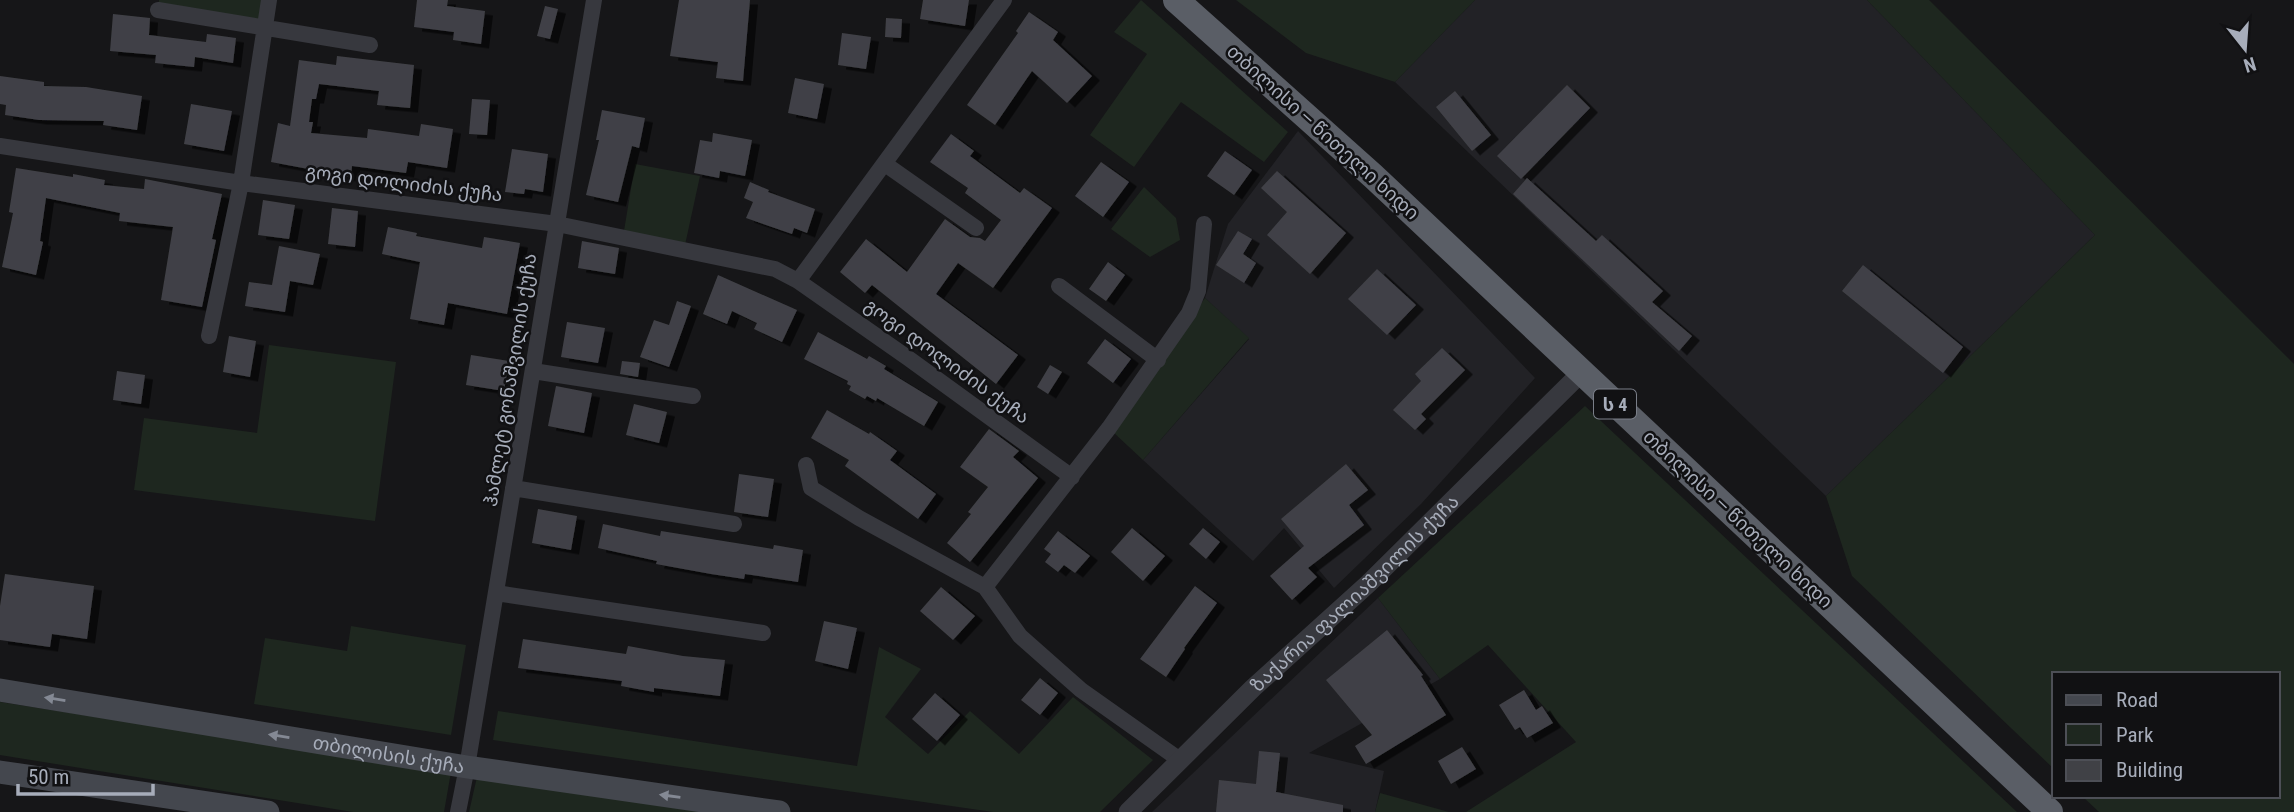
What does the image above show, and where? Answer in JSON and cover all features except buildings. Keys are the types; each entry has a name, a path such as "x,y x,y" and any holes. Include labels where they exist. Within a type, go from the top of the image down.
{"highway":[{"name":"თბილისი — წითელი ხიდი","path":"1176,0 1373,176 2050,812"}],"main road":[{"name":"თბილისის ქუჩა","path":"0,690 467,767 779,812"},
{"path":"0,772 268,812"}],"street":[{"path":"209,336 241,183 269,0"},
{"name":"ჰამლეტ გონაშვილის ქუჩა","path":"458,812 594,0"},
{"path":"798,281 1004,0"},
{"path":"158,10 370,44"},
{"name":"გოგი დოლიძის ქუჩა","path":"0,146 241,183 557,224 775,270 798,281 1072,477"},
{"path":"885,164 976,228"},
{"path":"985,587 1072,477 1189,313 1198,291 1204,224"},
{"path":"1059,286 1158,359"},
{"path":"533,371 693,396"},
{"name":"ზაქარია ფალიაშვილის ქუჩა","path":"1128,812 1253,688 1369,583 1581,373"},
{"path":"806,465 811,488 859,518 985,587 1020,636 1081,690 1180,760"},
{"path":"513,488 734,524"},
{"path":"496,593 763,633"}],"shaded area":[{"path":"1475,0 1867,0 2095,235 1826,496 1395,82"},
{"path":"1298,131 1535,378 1421,504 1334,588 1284,528 1253,561 1143,460 1249,339 1205,298 1228,224"},
{"path":"1378,598 1440,679 1309,753 1384,771 1375,812 1152,812"}],"green space":[{"path":"159,0 269,0 265,27 158,10"},
{"path":"1141,0 1288,132 1264,162 1181,102 1134,167 1090,135 1147,54 1114,32"},
{"path":"1236,0 1475,0 1395,82 1306,53"},
{"path":"1867,0 1929,0 2294,364 2294,812 2099,812 2084,798 2280,798 2280,672 2052,672 2052,767 1852,576 1826,496 2095,235"},
{"path":"635,164 700,176 685,245 624,231"},
{"path":"1144,187 1176,218 1180,240 1150,257 1111,229"},
{"path":"1205,298 1249,338 1143,460 1113,432"},
{"path":"269,345 396,362 375,521 134,490 144,418 257,433"},
{"path":"1585,406 2017,812 1466,812 1576,742 1488,645 1440,679 1378,598"},
{"path":"351,626 466,645 451,735 254,704 265,638 347,651"},
{"path":"879,647 921,669 885,717 928,754 970,711 1019,754 1073,697 1153,760 1100,812 993,812 493,740 498,711 857,766"},
{"path":"0,702 451,772 444,812 353,812 0,755"},
{"path":"477,777 703,812 469,812"},
{"path":"1380,793 1449,812 1375,812"}]}
